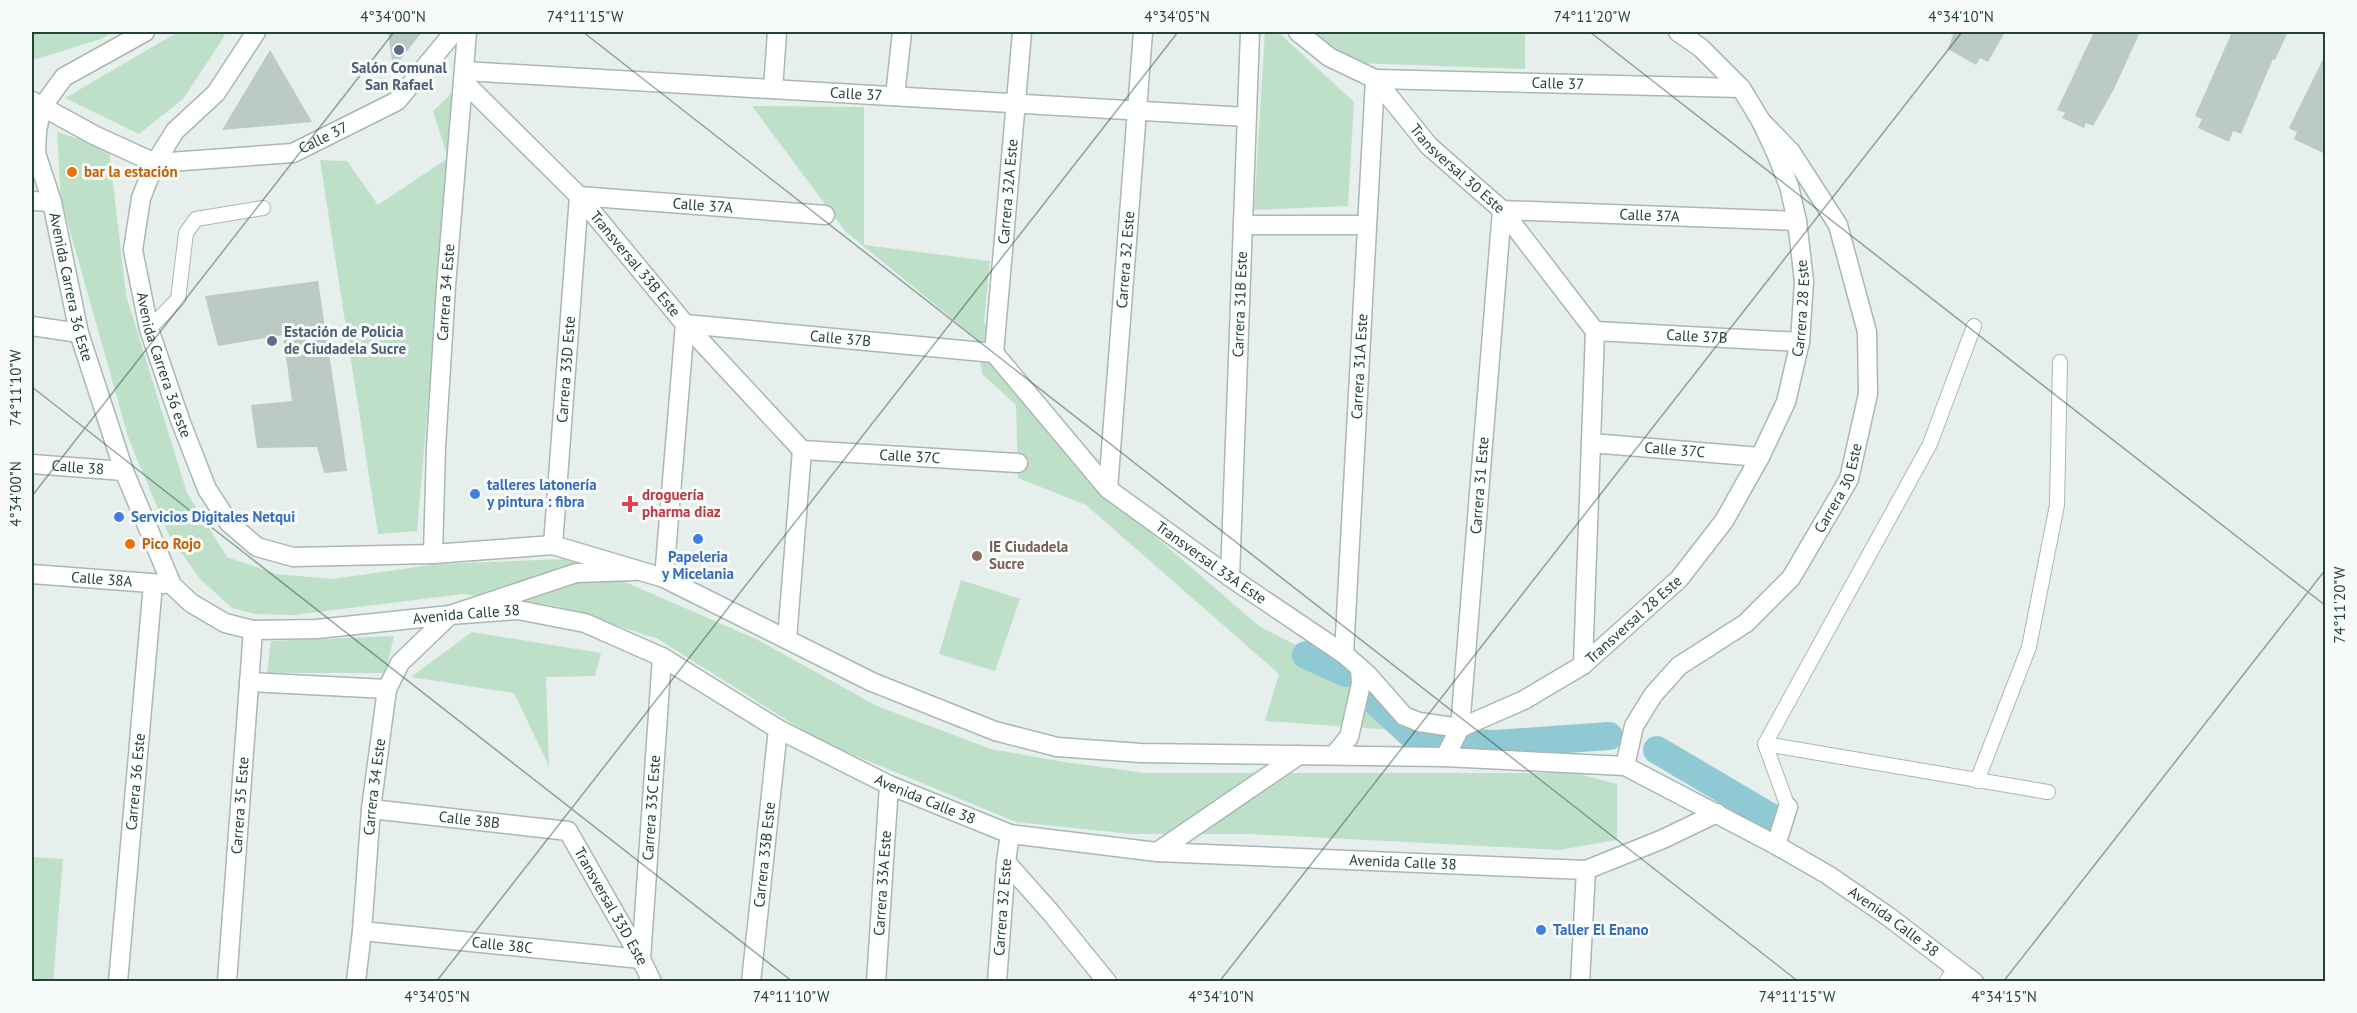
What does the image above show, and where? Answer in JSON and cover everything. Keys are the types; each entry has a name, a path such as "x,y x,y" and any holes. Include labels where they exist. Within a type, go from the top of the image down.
{"street":[{"name":"Avenida Carrera 36 Este","path":"145,32 64,77 37,104 36,153 52,202 79,333 124,471 172,585"},
{"path":"37,104 94,135 155,163 175,131 216,93 256,32"},
{"name":"Calle 37","path":"155,163 293,153 397,101 454,32"},
{"name":"Carrera 34 Este","path":"433,554 436,447 446,286 467,32"},
{"path":"773,89 777,32"},
{"path":"895,96 902,32"},
{"name":"Carrera 32A Este","path":"994,353 1022,32"},
{"name":"Carrera 32 Este","path":"1108,489 1143,32"},
{"name":"Carrera 31B Este","path":"1230,577 1250,32"},
{"name":"Transversal 30 Este","path":"1298,32 1329,57 1375,79 1429,146 1502,210 1595,331"},
{"path":"1678,32 1701,48 1741,88 1761,121"},
{"name":"Calle 37","path":"465,77 773,89 1246,117"},
{"name":"Transversal 33B Este","path":"465,77 579,196 686,324 802,450"},
{"name":"Calle 37","path":"1375,79 1741,88"},
{"name":"Carrera 31A Este","path":"1344,654 1375,79"},
{"name":"Carrera 30 Este","path":"1625,766 1634,726 1653,695 1679,666 1746,624 1791,579 1849,479 1868,394 1867,332 1838,225 1791,152 1761,121"},
{"name":"Carrera 28 Este","path":"1760,457 1786,402 1800,342 1804,281 1797,221 1789,186 1761,121"},
{"name":"Avenida Carrera 36 este","path":"155,163 141,198 133,250 149,329 180,420 207,489 229,523 257,547"},
{"name":"Calle 37A","path":"579,196 825,215"},
{"name":"Carrera 33D Este","path":"553,545 579,196"},
{"path":"32,201 52,202"},
{"name":"Calle 37A","path":"1502,210 1797,221"},
{"name":"Carrera 31 Este","path":"1445,757 1460,728 1502,210"},
{"path":"1243,225 1367,225"},
{"path":"664,578 686,324"},
{"name":"Calle 37B","path":"686,324 994,353"},
{"path":"32,326 79,333"},
{"path":"1583,665 1595,331"},
{"name":"Calle 37B","path":"1595,331 1800,342"},
{"name":"Transversal 33A Este","path":"994,353 1108,489 1230,577 1344,654 1404,716 1419,722 1460,728"},
{"name":"Calle 37C","path":"1591,442 1760,457"},
{"path":"787,639 802,450"},
{"name":"Calle 37C","path":"802,450 1018,463"},
{"name":"Transversal 28 Este","path":"1460,728 1524,700 1583,665 1679,579 1724,521 1760,457"},
{"name":"Calle 38","path":"32,464 124,471"},
{"name":"Avenida Calle 38","path":"257,547 293,557 433,554 553,545 664,578 872,682 995,731 1057,747 1141,753 1445,757 1625,766 1776,845 1836,881 1950,974 1974,981"},
{"path":"450,615 576,573 640,571"},
{"name":"Calle 38A","path":"32,574 172,585"},
{"name":"Carrera 36 Este","path":"118,981 153,584"},
{"name":"Avenida Calle 38","path":"172,585 191,603 225,623 253,630 317,629 518,610 585,623 662,657 778,729 889,785 1011,834 1157,852 1586,870 1663,839 1717,813"},
{"name":"Carrera 34 Este","path":"356,981 371,809 387,689 400,663 450,615"},
{"name":"Carrera 35 Este","path":"227,981 253,630"},
{"name":"Carrera 33C Este","path":"641,958 662,657"},
{"path":"1334,755 1349,737 1361,684 1360,668"},
{"path":"249,682 387,689"},
{"name":"Carrera 33B Este","path":"751,981 778,729"},
{"path":"1157,852 1299,755"},
{"name":"Carrera 33A Este","path":"876,981 889,785"},
{"path":"1776,845 1788,807"},
{"name":"Calle 38B","path":"371,809 568,831"},
{"name":"Transversal 33D Este","path":"568,831 652,981"},
{"name":"Carrera 32 Este","path":"997,981 1006,862 1011,834"},
{"path":"1006,862 1107,981"},
{"path":"1580,981 1586,870"},
{"name":"Calle 38C","path":"362,931 641,958"}],"lane":[{"path":"149,329 178,299 186,233 196,219 263,208"},
{"path":"1788,807 1765,744 1930,444 1974,326"},
{"path":"1977,781 2029,647 2057,505 2060,362"},
{"path":"1765,744 2048,792"}],"green space":[{"path":"32,32 113,32 101,39 32,59"},
{"path":"178,32 226,32 183,99 139,134 65,98"},
{"path":"1265,32 1278,32 1354,102 1348,206 1254,210"},
{"path":"1308,32 1525,32 1525,69 1356,63 1317,43"},
{"path":"455,90 417,531 378,534 320,160 347,161 378,205 448,158 433,111"},
{"path":"752,106 864,107 864,245 990,261 984,322 1033,413 1112,499 1259,626 1323,659 1393,730 1265,721 1279,674 1086,505 1018,478 1016,405 982,374 977,339 845,231"},
{"path":"57,132 109,149 126,295 187,493 227,557 276,574 332,579 438,564 564,559 609,575 756,639 877,706 991,749 1145,773 1575,773 1617,784 1617,840 1559,850 1250,834 1132,834 1016,822 820,741 658,639 557,606 463,594 294,615 255,614 232,608 200,579 169,535 129,440 61,199"},
{"path":"961,580 1020,599 995,671 939,654"},
{"path":"472,632 601,653 595,676 546,677 549,766 514,693 411,677"},
{"path":"394,636 385,673 267,673 271,641"},
{"path":"32,857 63,859 53,981 32,981"}],"building":[{"name":"Salón Comunal San Rafael","path":"388,32 422,32 393,69"},
{"path":"1954,32 2005,32 1988,62 1980,58 1976,65 1948,49"},
{"path":"2094,32 2140,32 2114,89 2093,126 2086,123 2084,128 2062,118 2065,113 2057,110"},
{"path":"2232,32 2288,32 2275,60 2273,59 2241,134 2233,131 2229,142 2198,128 2202,119 2195,116"},
{"path":"270,50 312,122 222,130"},
{"path":"2325,55 2325,154 2294,139 2297,132 2289,128"},
{"path":"318,281 347,471 324,473 317,447 257,448 251,405 292,401 283,335 218,346 205,296"}],"waterway":[{"path":"1306,655 1346,673"},
{"path":"1373,699 1413,736 1436,742"},
{"path":"1474,743 1495,744 1609,736"},
{"path":"1657,750 1772,818"}],"place":[{"name":"Salón Comunal San Rafael","path":"399,50"},
{"name":"bar la estación","path":"72,172"},
{"name":"Estación de Policia de Ciudadela Sucre","path":"272,341"},
{"name":"talleres latonería y pintura : fibra","path":"475,494"},
{"name":"droguería pharma diaz","path":"630,504"},
{"name":"Servicios Digitales Netqui","path":"119,517"},
{"name":"Papeleria y Micelania","path":"698,539"},
{"name":"Pico Rojo","path":"130,544"},
{"name":"IE Ciudadela Sucre","path":"977,556"},
{"name":"Taller El Enano","path":"1541,930"}]}
